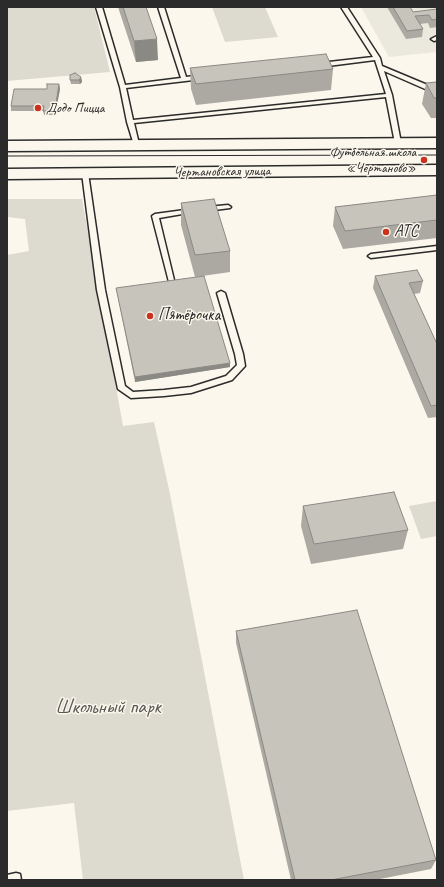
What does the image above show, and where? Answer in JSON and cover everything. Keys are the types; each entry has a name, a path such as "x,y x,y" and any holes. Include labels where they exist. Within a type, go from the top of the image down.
{"main road":[{"name":"Чертановская улица","path":"7,146 437,143"},
{"path":"83,173 73,171 70,166 70,156 74,151 93,145"},
{"path":"7,146 10,148 14,156 12,165 7,170"},
{"name":"Чертановская улица","path":"7,174 437,170"}],"lane":[{"path":"99,7 123,87 136,144"},
{"path":"161,7 184,79"},
{"path":"344,7 377,58 388,95 398,143"},
{"path":"315,65 377,58"},
{"path":"380,67 437,90"},
{"path":"123,87 213,76"},
{"path":"130,122 388,95"},
{"path":"83,173 101,290 121,388 131,395 164,393 191,390 229,378 241,366 239,354 221,293"},
{"path":"171,280 155,216 228,207"},
{"path":"371,256 437,248"},
{"path":"7,880 16,878 16,880"}],"shaded area":[{"path":"361,7 437,7 437,52 389,57"}],"green space":[{"path":"7,7 94,7 110,72 7,81"},
{"path":"212,7 265,7 278,37 225,42"},
{"name":"Школьный парк","path":"7,199 82,199 123,426 154,422 170,494 244,880 83,880 74,803 7,811 7,255 29,251 25,219 7,217"},
{"path":"437,501 437,536 421,539 409,506"}],"building":[{"path":"123,7 146,7 157,39 134,41"},
{"path":"393,7 410,7 413,12 437,9 437,19 432,20 429,15 415,16 423,29 407,31"},
{"path":"326,54 333,69 196,84 190,68"},
{"path":"75,73 81,77 79,80 70,80 70,75"},
{"path":"437,82 437,98 434,98 426,83"},
{"path":"47,84 59,84 55,110 43,111 44,106 11,106 14,89 47,89"},
{"path":"437,195 437,220 345,231 335,207"},
{"path":"214,199 230,251 195,255 181,203"},
{"path":"417,270 423,281 409,283 437,344 437,405 431,406 375,276"},
{"path":"204,276 230,363 135,377 116,288"},
{"path":"394,492 408,530 314,544 303,506"},
{"path":"357,610 436,860 331,880 295,880 236,631"}],"tram line":[{"path":"7,156 437,155"}],"place":[{"name":"Додо Пицца","path":"38,108"},
{"name":"Футбольная школа «Чертаново»","path":"424,160"},
{"name":"АТС","path":"386,232"},
{"name":"Пятёрочка","path":"150,316"}]}
